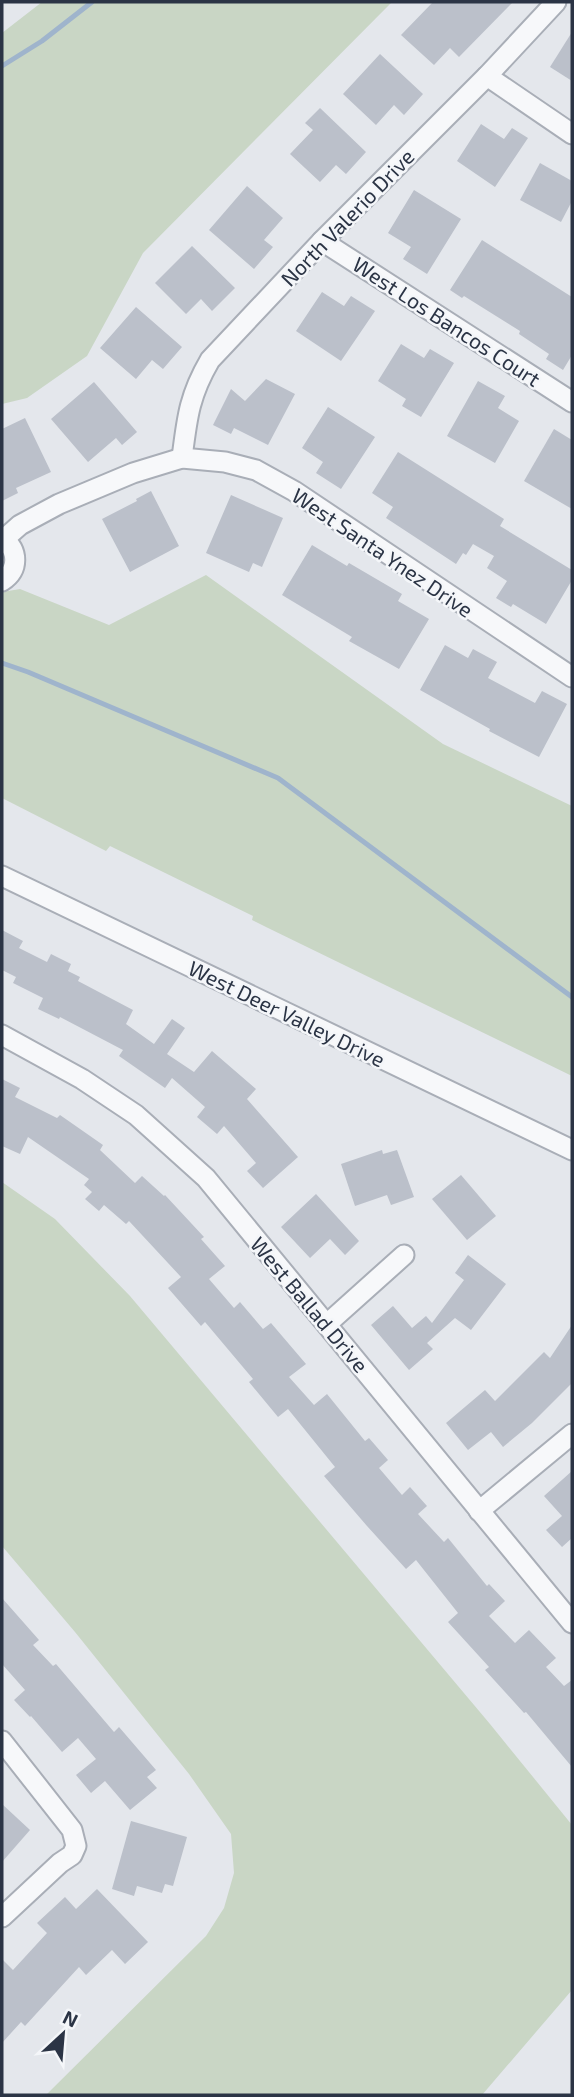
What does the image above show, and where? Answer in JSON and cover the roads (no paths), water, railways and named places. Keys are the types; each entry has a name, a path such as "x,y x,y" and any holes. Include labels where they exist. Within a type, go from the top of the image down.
{"street":[{"name":"North Valerio Drive","path":"183,458 188,414 197,383 210,360 322,241 488,76 556,2"},
{"path":"488,76 572,134"},
{"name":"West Los Bancos Court","path":"322,241 572,402"},
{"path":"2,581 10,575 16,560 10,545 3,539 20,525 59,504 133,473 183,458"},
{"name":"West Santa Ynez Drive","path":"183,458 225,462 256,470 294,491 572,677"},
{"name":"West Deer Valley Drive","path":"2,876 572,1150"},
{"name":"West Ballad Drive","path":"2,1035 82,1079 136,1115 206,1178 572,1623"},
{"path":"327,1324 404,1255"},
{"path":"480,1511 572,1434"},
{"path":"2,1741 72,1830 76,1846 72,1855 2,1917"}],"waterway":[{"path":"2,66 42,41 92,2"},
{"path":"2,663 278,778 572,997"}]}
